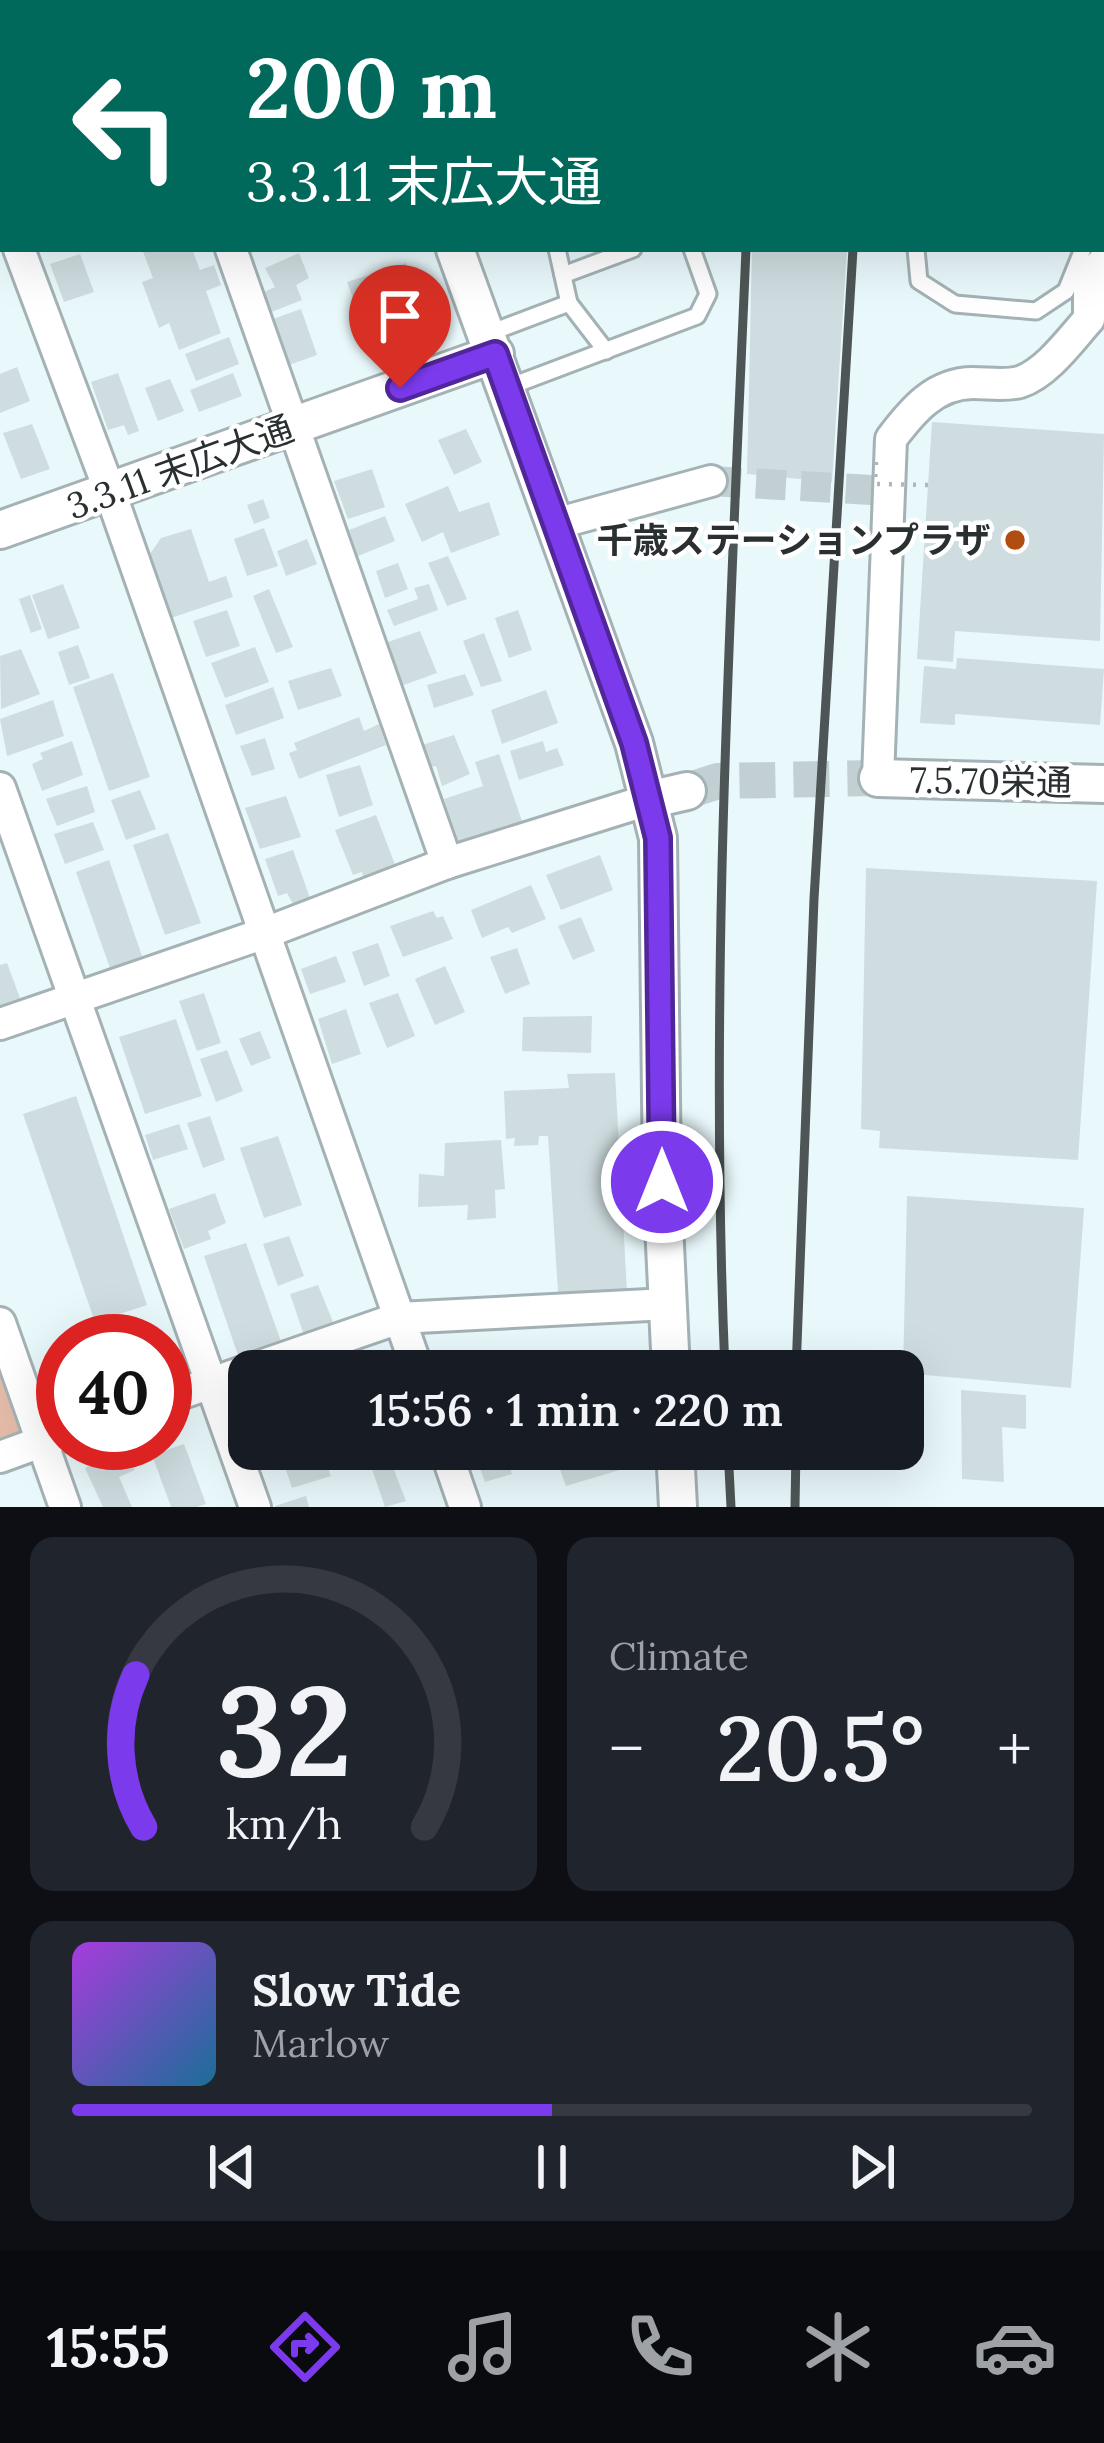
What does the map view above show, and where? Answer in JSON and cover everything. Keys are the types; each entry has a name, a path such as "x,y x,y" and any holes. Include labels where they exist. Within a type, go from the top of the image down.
{"street":[{"path":"21,252 410,1350"},
{"path":"232,252 448,863"},
{"path":"456,252 634,743 658,838 662,1182 670,1350"},
{"path":"878,778 891,439 919,405 937,392 963,383 1016,384 1028,378 1089,319 1089,277 1104,261"},
{"name":"3.3.11 末広大通","path":"0,530 496,359"},
{"path":"555,524 711,481"},
{"name":"7.5.70栄通","path":"878,778 1104,784"},
{"path":"0,788 255,1507"},
{"path":"0,1024 265,933 448,863 687,790"},
{"path":"192,1390 399,1318 668,1304"},
{"path":"0,1323 36,1402"},
{"path":"0,1457 36,1443"},
{"path":"58,1470 65,1507"},
{"path":"452,1470 465,1507"},
{"path":"676,1470 678,1507"}],"lane":[{"path":"558,252 569,303 606,351"},
{"path":"563,275 625,252"},
{"path":"496,359 606,351 697,316 708,294 693,252"},
{"path":"916,252 919,281 955,304 1036,311 1066,291 1082,252"},
{"path":"496,359 569,303"}],"path":[{"path":"876,462 875,484 928,485"}],"shaded area":[{"path":"0,1372 21,1435 0,1442"}],"building":[{"path":"143,252 193,252 200,270 214,265 221,285 206,291 221,333 179,350 169,323 159,328 142,282 153,278"},
{"path":"752,252 847,252 832,482 747,474"},
{"path":"299,253 309,278 296,285 302,300 269,313 260,294 275,287 265,268"},
{"path":"80,254 94,292 64,302 50,264"},
{"path":"406,263 427,317 368,337 347,282"},
{"path":"301,309 317,355 286,366 270,320"},
{"path":"229,337 239,364 196,381 185,354"},
{"path":"17,367 30,401 0,413 0,374"},
{"path":"118,373 139,431 128,435 124,425 108,430 91,382"},
{"path":"233,373 242,396 199,412 190,390"},
{"path":"170,379 184,411 158,421 145,388"},
{"path":"932,422 1104,434 1100,641 955,631 953,662 917,659"},
{"path":"32,424 50,469 21,479 3,433"},
{"path":"466,429 482,462 454,475 438,440"},
{"path":"372,469 385,507 348,519 334,481"},
{"path":"448,486 459,512 489,502 500,535 451,553 443,532 422,542 405,504"},
{"path":"263,499 270,518 254,524 247,505"},
{"path":"385,516 395,541 358,556 349,530"},
{"path":"264,528 278,566 247,576 234,539"},
{"path":"191,529 209,582 226,576 233,597 171,618 148,557 161,538"},
{"path":"307,539 317,564 286,576 277,551"},
{"path":"448,556 467,599 447,606 428,563"},
{"path":"398,563 408,589 385,598 376,571"},
{"path":"63,584 80,628 48,639 32,595"},
{"path":"429,584 438,610 394,626 387,610 418,599 414,588"},
{"path":"269,589 293,647 276,653 253,596"},
{"path":"30,595 42,629 31,633 19,599"},
{"path":"227,610 240,646 206,657 193,621"},
{"path":"518,610 532,650 509,658 495,618"},
{"path":"420,631 437,673 401,686 385,643"},
{"path":"484,633 502,681 481,687 463,641"},
{"path":"78,645 90,678 69,685 58,652"},
{"path":"255,647 269,682 225,698 211,663"},
{"path":"21,649 40,694 1,709 0,656"},
{"path":"957,658 1104,669 1100,725 955,714 955,725 920,723 924,666 956,669"},
{"path":"331,668 342,696 298,710 288,681"},
{"path":"113,673 150,777 109,791 73,687"},
{"path":"465,674 474,695 434,708 427,685"},
{"path":"273,687 284,718 236,735 225,705"},
{"path":"546,690 558,723 502,744 491,710"},
{"path":"53,700 64,736 7,756 0,719"},
{"path":"359,717 364,731 379,724 386,745 299,779 289,753 297,750 294,743"},
{"path":"454,735 470,774 442,786 436,766 426,768 419,746"},
{"path":"265,738 275,769 252,776 240,746"},
{"path":"72,741 83,775 42,791 32,764 43,759 40,753"},
{"path":"543,741 546,752 557,748 564,765 519,780 510,751"},
{"path":"499,754 523,824 458,847 444,799 483,786 475,762"},
{"path":"360,765 373,805 339,817 326,775"},
{"path":"87,786 95,812 57,826 46,799"},
{"path":"140,790 156,829 126,840 111,800"},
{"path":"286,796 301,837 260,849 245,808"},
{"path":"376,815 396,867 364,880 362,872 353,875 335,830"},
{"path":"93,822 104,850 65,864 54,834"},
{"path":"168,833 201,923 165,935 133,845"},
{"path":"293,850 310,898 293,904 287,893 278,896 265,859"},
{"path":"600,855 613,890 561,910 546,875"},
{"path":"109,860 142,956 110,968 76,872"},
{"path":"866,868 1097,881 1078,1160 879,1148 880,1131 861,1129"},
{"path":"531,885 546,919 512,933 508,927 482,938 471,910"},
{"path":"433,911 437,918 443,916 453,939 403,957 390,926"},
{"path":"581,917 595,951 573,960 558,926"},
{"path":"378,943 390,976 364,986 352,952"},
{"path":"517,948 530,984 505,994 490,957"},
{"path":"336,956 346,982 310,994 301,969"},
{"path":"7,963 20,998 0,1005 0,965"},
{"path":"445,966 465,1012 435,1025 415,979"},
{"path":"204,993 221,1043 197,1051 179,1001"},
{"path":"398,993 415,1036 387,1048 369,1003"},
{"path":"346,1009 361,1054 332,1064 318,1019"},
{"path":"592,1016 591,1053 522,1051 523,1017"},
{"path":"176,1019 202,1096 145,1114 119,1037"},
{"path":"260,1031 271,1058 251,1066 239,1039"},
{"path":"227,1050 243,1091 216,1102 200,1059"},
{"path":"615,1073 627,1292 558,1292 548,1136 539,1136 538,1145 514,1146 515,1138 506,1139 504,1091 569,1088 567,1074"},
{"path":"76,1096 147,1305 119,1314 92,1314 23,1114"},
{"path":"210,1116 225,1160 203,1168 187,1123"},
{"path":"179,1124 188,1149 153,1160 145,1135"},
{"path":"278,1136 302,1205 264,1218 240,1148"},
{"path":"501,1140 505,1189 495,1190 496,1218 467,1220 468,1205 418,1207 419,1174 444,1176 445,1143"},
{"path":"215,1193 226,1223 208,1231 211,1239 184,1249 169,1209"},
{"path":"907,1196 1084,1208 1071,1388 924,1375 924,1350 904,1350"},
{"path":"289,1236 304,1276 278,1286 263,1244"},
{"path":"246,1243 283,1347 236,1350 204,1256"},
{"path":"318,1285 335,1327 305,1338 290,1294"},
{"path":"961,1390 1026,1395 1026,1429 1002,1427 1004,1482 962,1479"},
{"path":"192,1466 206,1504 171,1507 157,1470 192,1470"},
{"path":"86,1470 135,1470 119,1477 132,1507 103,1507"},
{"path":"286,1470 329,1470 331,1476 292,1488"},
{"path":"372,1470 394,1470 406,1501 385,1507"},
{"path":"481,1470 511,1470 512,1474 485,1482"},
{"path":"560,1470 620,1470 566,1486"},
{"path":"306,1496 309,1507 275,1507 275,1506"}],"tunnel":[{"path":"711,481 889,491"},
{"path":"687,791 718,781 878,778"}],"railway":[{"path":"724,1350 720,950 746,252"},
{"path":"797,1350 814,899 853,252"},
{"path":"729,1470 731,1507"},
{"path":"795,1507 796,1470"}],"place":[{"name":"千歳ステーションプラザ","path":"1015,540"}],"route":[{"path":"400,388 495,354 634,743 658,838 662,1182"}]}
